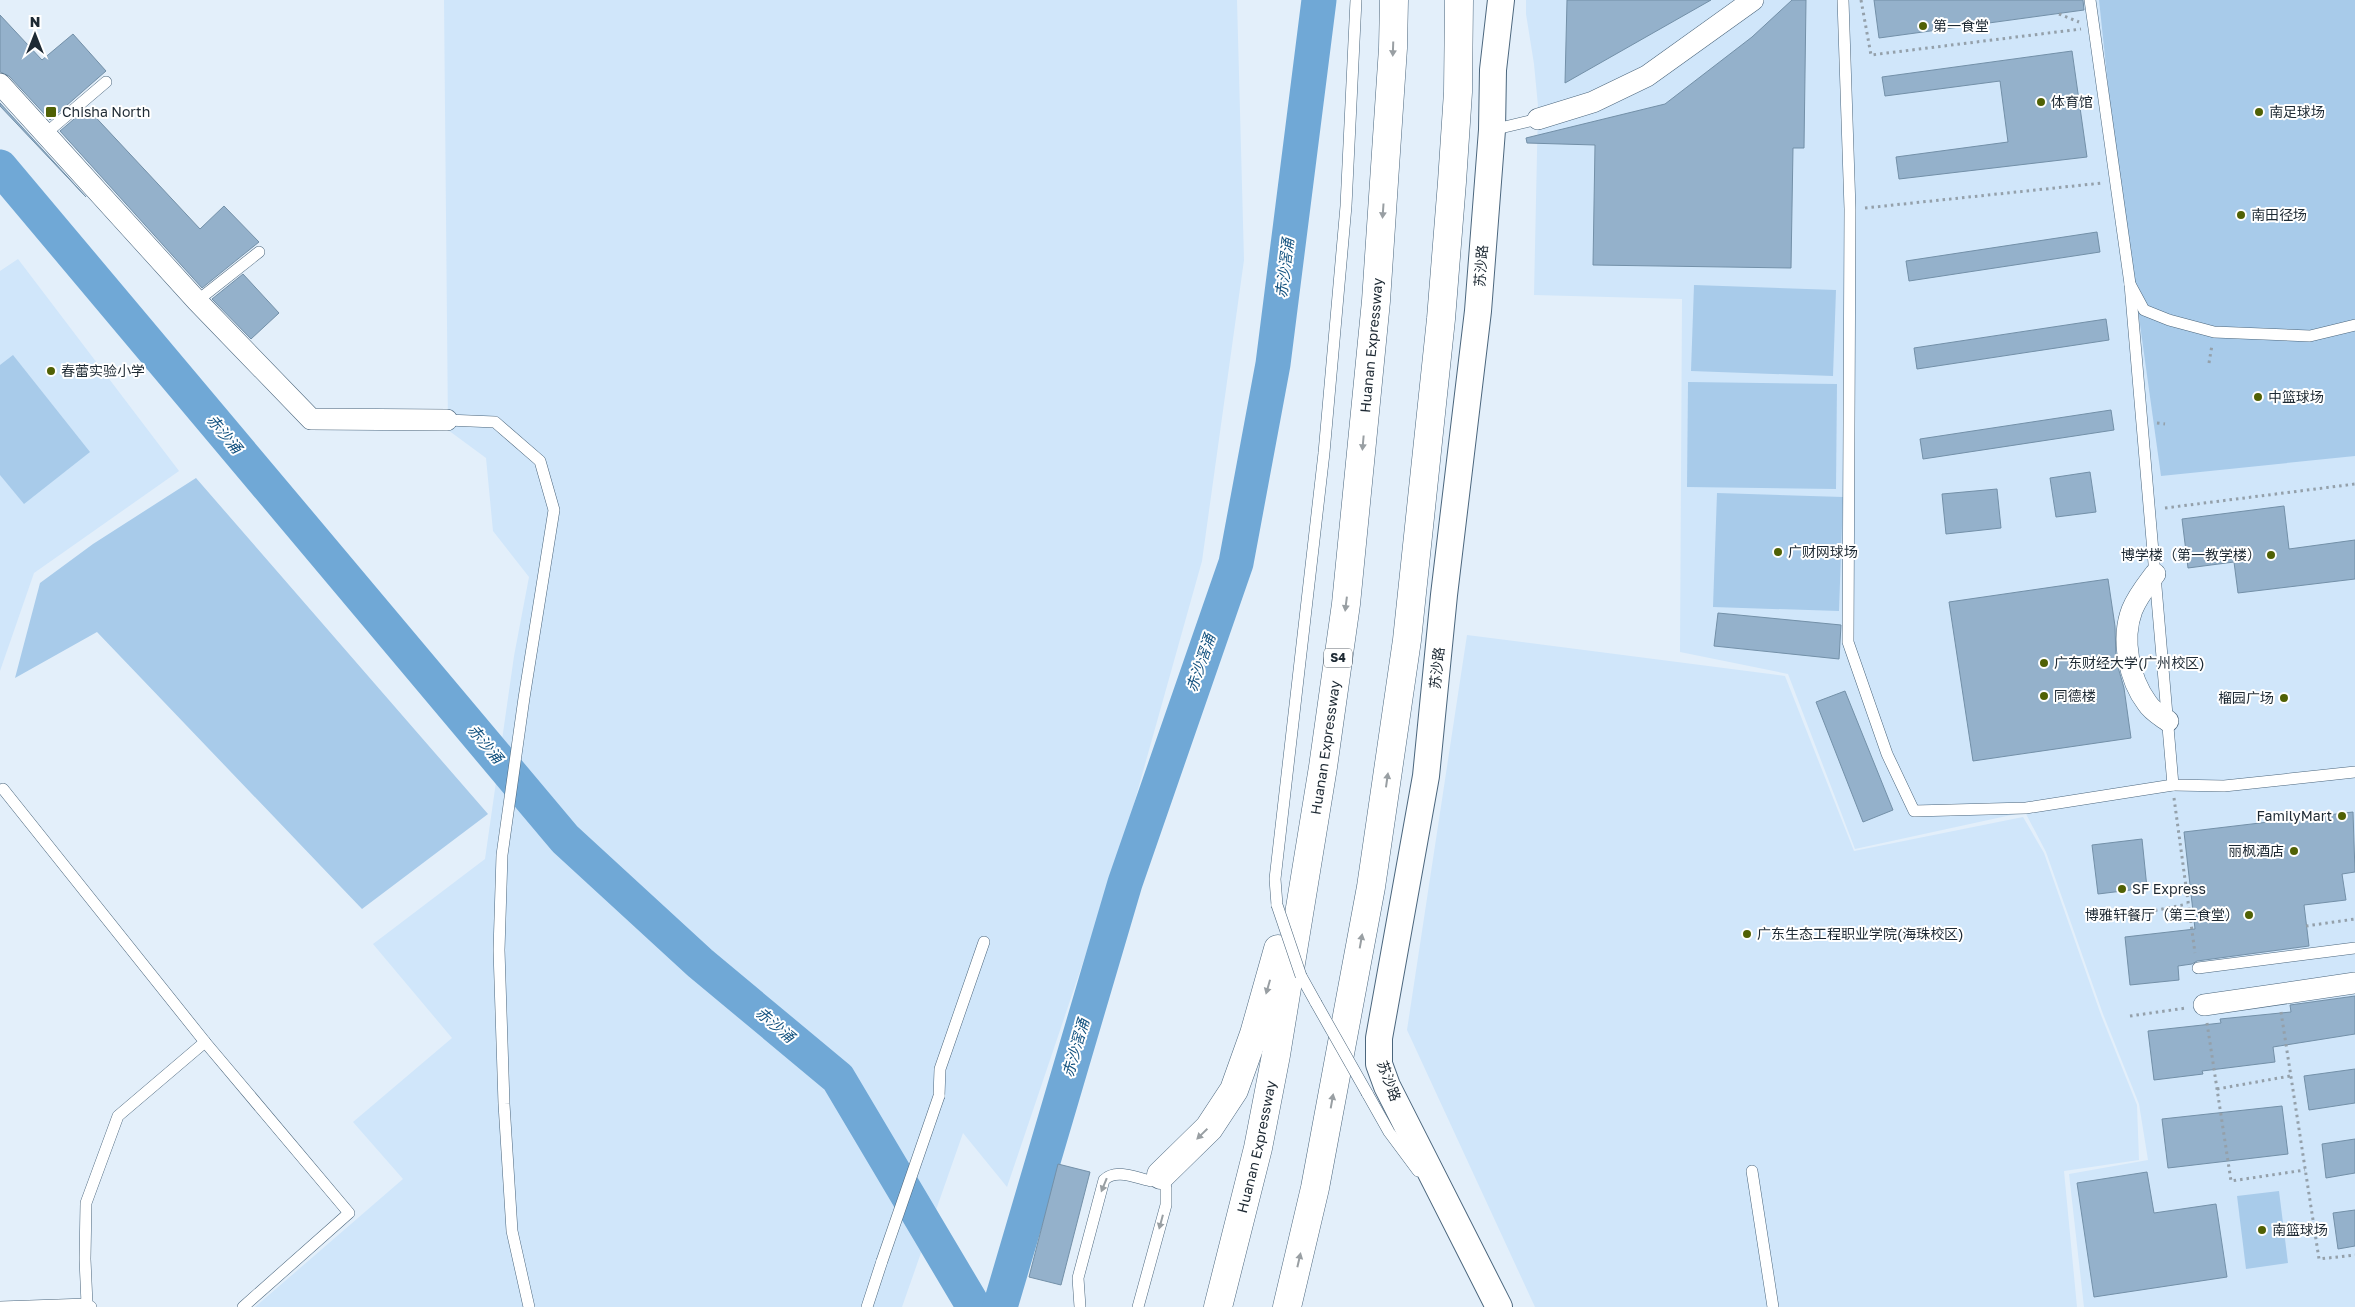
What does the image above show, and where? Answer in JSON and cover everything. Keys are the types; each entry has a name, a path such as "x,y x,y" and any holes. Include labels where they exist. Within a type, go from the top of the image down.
{"highway":[{"name":"Huanan Expressway","path":"1218,1307 1258,1148 1276,1055 1314,823 1344,613 1362,454 1385,184 1394,0"},
{"path":"1458,92 1459,0"},
{"path":"1287,1307 1315,1188 1371,887 1408,640 1441,319 1467,0"},
{"path":"1161,1175 1209,1128 1234,1090 1254,1034 1314,823"}],"street":[{"name":"苏沙路","path":"1499,1307 1387,1086 1379,1064 1379,1038 1426,776 1444,595 1478,311 1492,130 1492,70 1500,0"},
{"path":"1538,119 1592,102 1647,76 1753,0"},
{"path":"0,84 197,301 311,419 447,420"},
{"path":"2155,574 2138,598 2131,612 2128,653 2131,670 2147,704 2168,721"},
{"path":"2204,1006 2355,983"}],"lane":[{"path":"1356,0 1346,206 1324,453 1276,879 1277,906 1301,976 1389,1132 1454,1219"},
{"path":"1842,0 1850,209 1848,642 1887,754 1914,811 2026,808 2173,785 2224,786 2355,772"},
{"path":"2090,0 2130,284 2173,785"},
{"path":"45,134 106,82"},
{"path":"1492,130 1538,119"},
{"path":"197,301 259,252"},
{"path":"2130,284 2144,310 2169,320 2214,332 2310,336 2355,325"},
{"path":"447,420 496,422 540,461 554,510 524,698 502,855 499,950 504,1104 512,1231 528,1307"},
{"path":"3,789 205,1042 349,1213 244,1307"},
{"path":"867,1307 939,1096 940,1069 984,942"},
{"path":"2198,968 2355,948"},
{"path":"0,1307 89,1306 85,1259 86,1203 118,1116 205,1042"},
{"path":"1752,1170 1773,1307"},
{"path":"1080,1307 1078,1278 1104,1180 1110,1175 1118,1174 1151,1181 1161,1175 1166,1188 1166,1204 1138,1307"}],"path":[{"path":"1861,0 1871,55 2094,28"},
{"path":"1850,209 2115,181"},
{"path":"2149,510 2355,484"},
{"path":"2173,785 2187,904 2198,968"},
{"path":"2104,921 2187,904"},
{"path":"2306,926 2355,919"},
{"path":"2278,994 2319,1259 2355,1255"},
{"path":"2130,1016 2204,1006 2231,1181 2305,1170"},
{"path":"2217,1089 2290,1076"}],"shaded area":[{"path":"444,0 1237,0 1244,260 1202,561 1121,850 1007,1187 963,1133 902,1307 255,1307 403,1179 353,1122 452,1038 373,944 485,859 514,656 529,577 493,531 486,458 448,430"},
{"name":"广东财经大学(广州校区)","path":"1526,0 2355,0 2355,1307 2084,1307 2069,1174 2148,1160 2139,1104 2103,1014 2046,852 2025,812 1855,849 1788,674 1680,652 1682,299 1534,295 1538,106 1526,14"},
{"name":"南田径场","path":"2099,0 2355,0 2355,456 2161,476 2112,123"},
{"name":"春蕾实验小学","path":"18,259 179,471 34,573 0,671 0,271"},
{"path":"1694,285 1836,290 1833,376 1691,371"},
{"path":"13,355 90,452 24,504 0,475 0,365"},
{"path":"1688,382 1837,384 1836,489 1687,487"},
{"path":"196,478 488,814 362,909 97,632 15,678 40,583 93,544"},
{"name":"广财网球场","path":"1717,493 1843,497 1839,611 1713,607"},
{"name":"广东生态工程职业学院(海珠校区)","path":"1467,635 1785,676 1854,851 2023,817 2044,853 2101,1015 2137,1105 2139,1160 2064,1171 2077,1307 1535,1307 1407,1030"},
{"name":"南篮球场","path":"2279,1191 2288,1263 2246,1269 2237,1196"}],"building":[{"path":"1567,0 1711,0 1565,83"},
{"path":"1792,0 1806,0 1804,148 1793,148 1791,268 1593,265 1595,145 1527,143 1526,138 1665,104 1752,37"},
{"name":"第一食堂","path":"1874,0 2083,0 2084,10 1879,38"},
{"path":"0,15 42,60 73,34 106,71 50,120 9,76 0,72"},
{"name":"体育馆","path":"2072,51 2087,157 1899,179 1896,157 2008,142 2000,81 1885,96 1882,77"},
{"path":"0,103 86,197 0,106"},
{"path":"87,108 200,229 224,206 259,242 202,288 60,131"},
{"path":"2097,232 2100,252 1909,281 1906,261"},
{"path":"243,274 279,313 251,339 212,299"},
{"path":"2106,319 2109,340 1917,369 1914,348"},
{"path":"2111,410 2114,430 1923,459 1920,439"},
{"path":"2090,472 2096,512 2056,517 2050,478"},
{"path":"1997,489 2001,528 1946,534 1942,494"},
{"name":"博学楼（第一教学楼）","path":"2284,506 2289,549 2355,540 2355,579 2238,593 2234,562 2188,568 2182,519"},
{"name":"同德楼","path":"2108,579 2115,626 2116,660 2124,688 2131,738 1973,761 1949,602"},
{"path":"1718,613 1841,625 1839,659 1714,646"},
{"path":"1845,691 1893,810 1863,822 1816,702"},
{"path":"2353,812 2355,872 2342,874 2346,900 2304,905 2309,946 2197,961 2192,964 2178,966 2179,980 2130,985 2125,937 2195,929 2184,832"},
{"path":"2142,839 2147,888 2098,894 2092,845"},
{"path":"2355,996 2355,1034 2273,1047 2275,1062 2202,1071 2203,1074 2154,1080 2148,1031 2221,1023 2220,1019 2291,1012 2290,1005"},
{"path":"2355,1069 2355,1103 2309,1110 2304,1076"},
{"path":"2282,1106 2288,1154 2168,1168 2162,1119"},
{"path":"2355,1139 2355,1173 2326,1178 2322,1144"},
{"path":"1058,1164 1090,1172 1061,1285 1029,1277"},
{"path":"2147,1172 2154,1213 2216,1204 2227,1277 2094,1297 2077,1183"},
{"path":"2355,1210 2355,1246 2338,1249 2333,1213"}],"waterway":[{"name":"赤沙滘涌","path":"1000,1307 1125,883 1236,563 1273,364 1319,0"},
{"name":"赤沙涌","path":"0,167 565,839 700,963 838,1078 974,1307"}],"place":[{"name":"第一食堂","path":"1923,26"},
{"name":"体育馆","path":"2041,102"},
{"name":"Chisha North","path":"51,112"},
{"name":"南足球场","path":"2259,112"},
{"name":"南田径场","path":"2241,215"},
{"name":"春蕾实验小学","path":"51,371"},
{"name":"中篮球场","path":"2258,397"},
{"name":"广财网球场","path":"1778,552"},
{"name":"博学楼（第一教学楼）","path":"2271,555"},
{"name":"广东财经大学(广州校区)","path":"2044,663"},
{"name":"同德楼","path":"2044,696"},
{"name":"榴园广场","path":"2284,698"},
{"name":"FamilyMart","path":"2342,816"},
{"name":"丽枫酒店","path":"2294,851"},
{"name":"SF Express","path":"2122,889"},
{"name":"博雅轩餐厅（第三食堂）","path":"2249,915"},
{"name":"广东生态工程职业学院(海珠校区)","path":"1747,934"},
{"name":"南篮球场","path":"2262,1230"}]}
